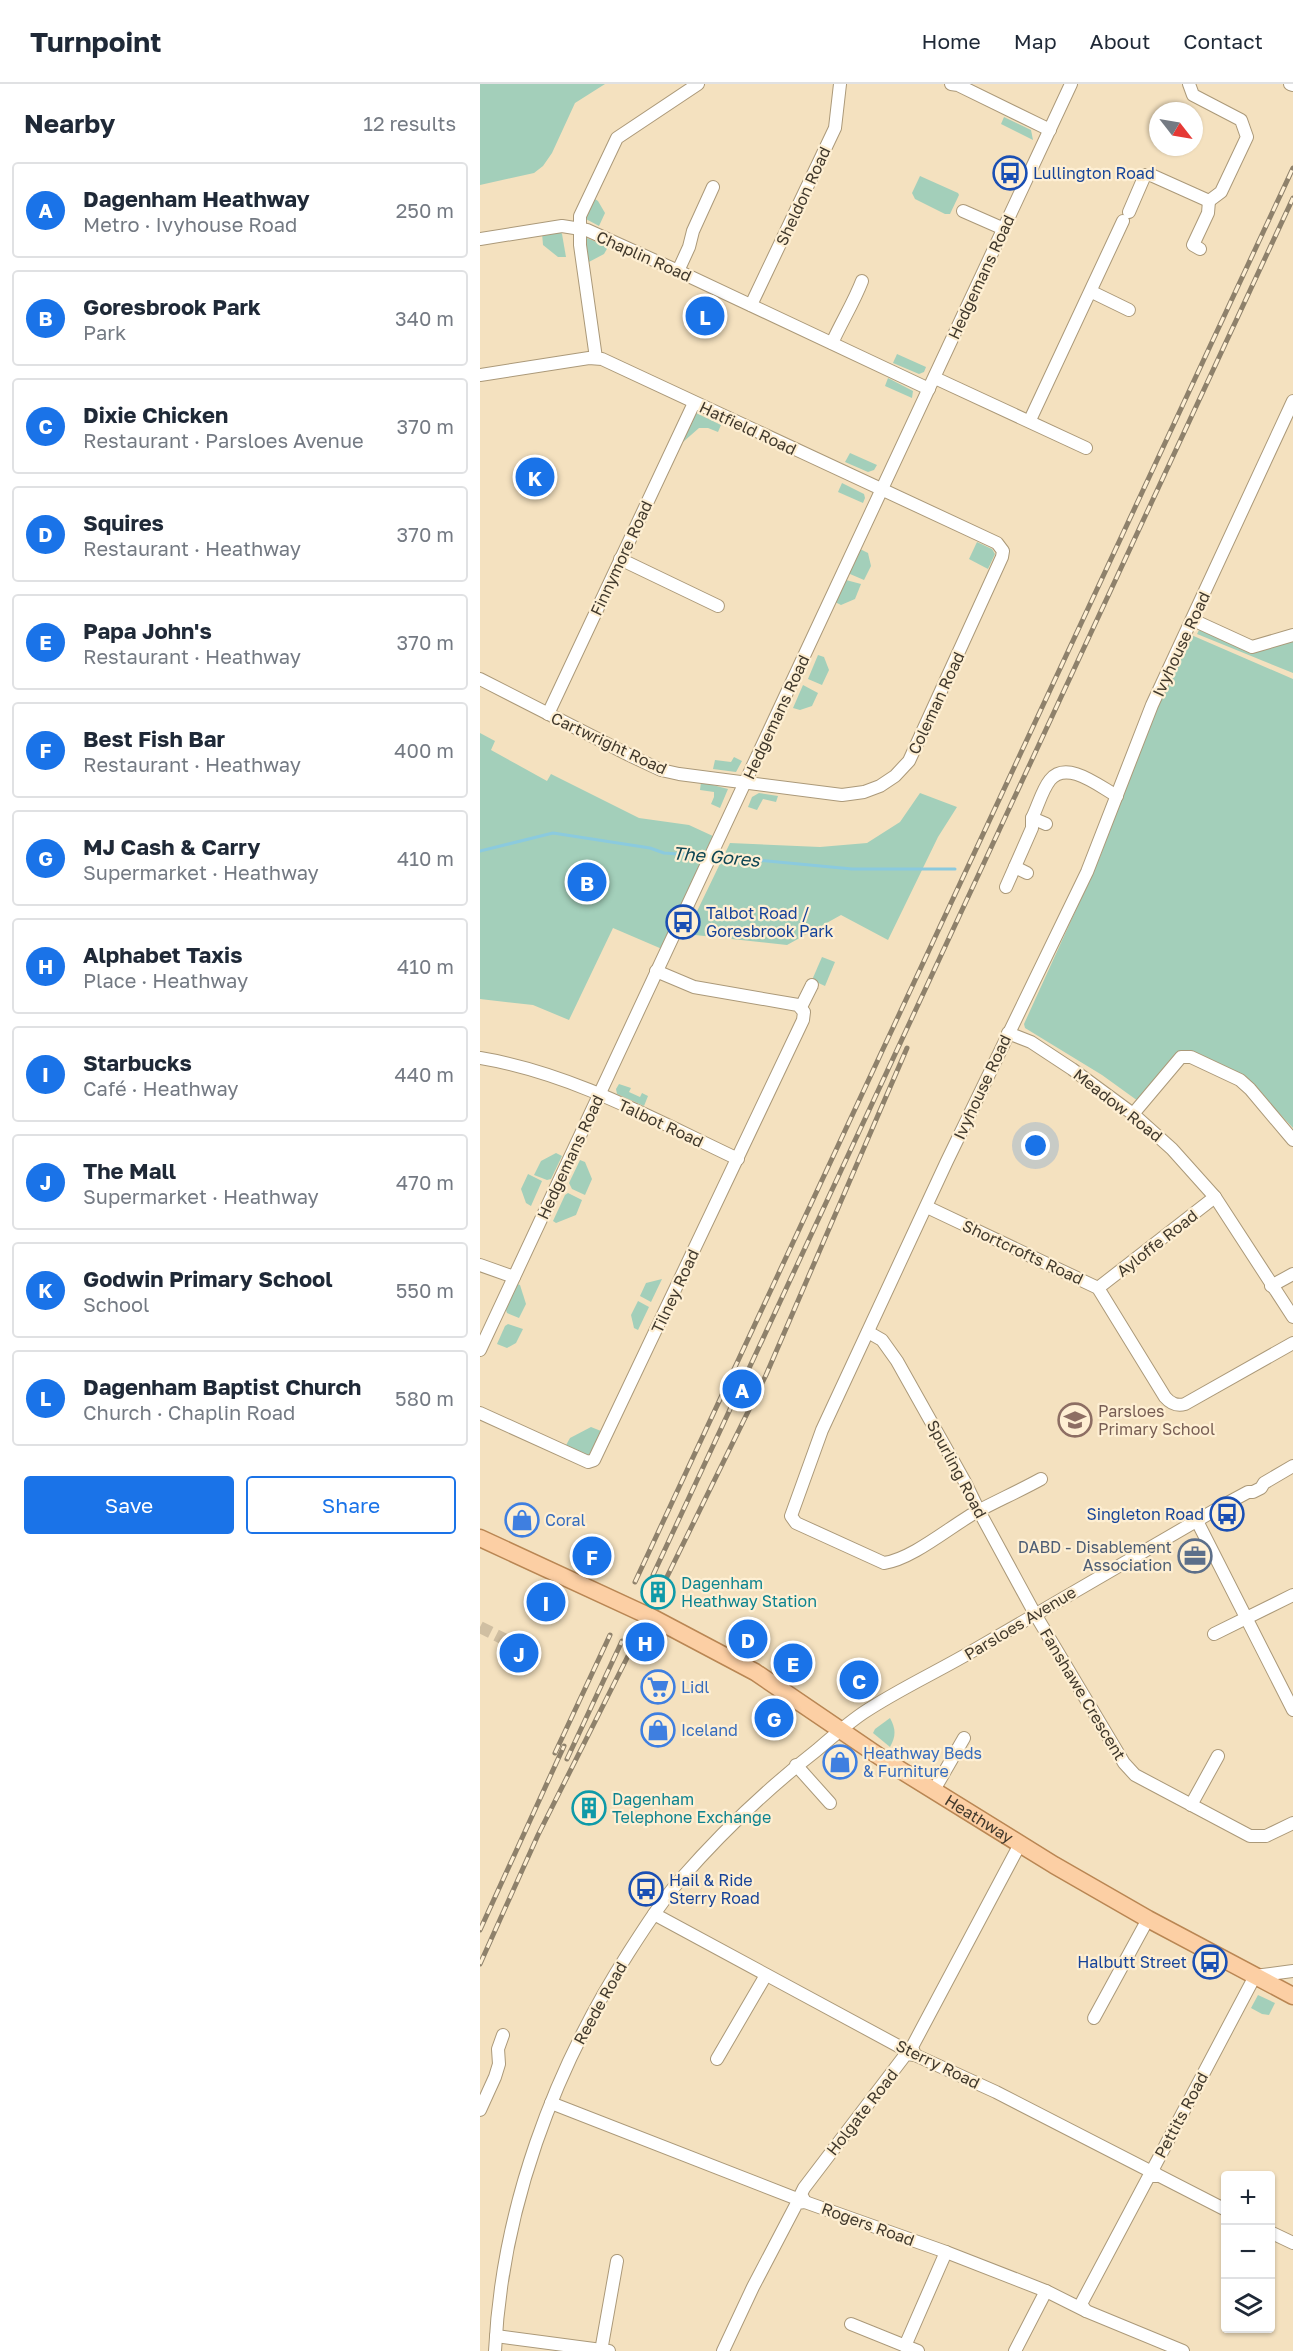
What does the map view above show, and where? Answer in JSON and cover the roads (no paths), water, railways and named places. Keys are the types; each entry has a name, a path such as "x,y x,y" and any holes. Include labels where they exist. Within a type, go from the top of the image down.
{"main road":[{"name":"Heathway","path":"480,1538 610,1597 755,1672 840,1730 1020,1844 1148,1918 1293,1996"}],"street":[{"path":"480,375 596,358 579,228 580,216 617,138 698,84"},
{"name":"Sheldon Road","path":"751,305 835,128 840,84"},
{"path":"951,84 967,89 1050,130"},
{"name":"Hedgemans Road","path":"480,1350 1071,84"},
{"path":"1189,84 1193,95 1241,120 1247,137 1221,192 1209,201 1208,213 1193,246 1200,249"},
{"path":"1030,420 1145,175 1151,175 1209,201"},
{"path":"678,271 713,188"},
{"path":"963,211 1004,228"},
{"name":"Chaplin Road","path":"480,239 562,226 596,233 832,343 1030,420 1086,448"},
{"path":"832,343 842,320 853,305 862,281"},
{"path":"1092,292 1129,310"},
{"name":"Hatfield Road","path":"596,358 997,543 1003,550"},
{"name":"Ivyhouse Road","path":"1041,1479 979,1511 895,1561 884,1563 793,1520 791,1516 822,1430 1008,1032 1087,872 1152,705 1293,400"},
{"name":"Finnymore Road","path":"548,714 694,402"},
{"name":"Coleman Road","path":"746,783 842,795 880,786 895,776 909,761 919,744 1002,557 1003,550"},
{"path":"620,559 718,606"},
{"path":"1193,620 1252,647 1293,634"},
{"name":"Cartwright Road","path":"480,679 661,770 746,783"},
{"path":"1006,887 1032,828 1032,818 1050,780 1058,772 1075,773 1117,796"},
{"path":"1032,818 1046,824"},
{"path":"1015,867 1027,873"},
{"path":"656,971 694,987 801,1007"},
{"name":"Tilney Road","path":"480,1413 588,1462 594,1460 802,1020 804,1012 801,1007 812,985"},
{"name":"Meadow Road","path":"1008,1032 1031,1042 1072,1068 1133,1114 1172,1149 1215,1197 1293,1317"},
{"path":"1133,1114 1173,1064 1181,1057 1191,1057 1240,1080 1293,1140"},
{"name":"Talbot Road","path":"480,1058 525,1067 599,1094 738,1159"},
{"name":"Ayloffe Road","path":"1098,1288 1215,1197"},
{"name":"Shortcrofts Road","path":"927,1207 1098,1288 1165,1397 1179,1406 1293,1343"},
{"path":"480,1265 514,1277"},
{"path":"1271,1286 1293,1274"},
{"name":"Spurling Road","path":"868,1332 882,1340 897,1361 1035,1614"},
{"name":"Parsloes Avenue","path":"840,1730 891,1696 1248,1492 1261,1488 1264,1482 1293,1466"},
{"path":"1197,1521 1248,1617 1293,1710"},
{"path":"1214,1634 1293,1595"},
{"name":"Fanshawe Crescent","path":"1035,1614 1124,1764 1136,1775 1250,1836 1258,1838 1266,1836 1293,1823"},
{"name":"Reede Road","path":"495,2351 503,2281 518,2204 529,2165 566,2067 608,1984 654,1914 679,1881 726,1830 796,1765 840,1730"},
{"path":"934,1790 964,1738"},
{"path":"1191,1805 1218,1756"},
{"path":"796,1765 830,1803"},
{"path":"915,2055 912,2047 1020,1844"},
{"name":"Sterry Road","path":"654,1914 915,2055 1000,2094 1221,2208"},
{"path":"1094,2018 1148,1918"},
{"path":"1256,1976 1293,1971"},
{"path":"717,2059 766,1975"},
{"name":"Pettits Road","path":"1086,2312 1081,2304 1086,2294 1149,2176 1157,2176 1153,2169 1256,1976"},
{"path":"480,2110 499,2064 498,2049 503,2035"},
{"name":"Holgate Road","path":"723,2351 796,2203 805,2202 801,2194 809,2181 906,2054 915,2055"},
{"name":"Rogers Road","path":"551,2103 805,2202 946,2252 1046,2291 1086,2312 1182,2351"},
{"path":"1275,2234 1293,2243"},
{"path":"905,2346 946,2252"},
{"path":"496,2336 604,2350 617,2261"},
{"path":"1015,2351 1046,2291"},
{"path":"851,2324 918,2351"}],"waterway":[{"name":"The Gores","path":"480,851 553,833 650,848 664,853 708,856"},
{"name":"The Gores","path":"714,856 852,869 955,869"}],"tunnel":[{"path":"480,1627 510,1642"}],"railway":[{"path":"635,1582 1293,168"},
{"path":"653,1575 1293,198"},
{"path":"662,1587 766,1375 907,1048"},
{"path":"555,1753 610,1635"},
{"path":"567,1759 622,1641"},
{"path":"480,1964 538,1835 633,1646"},
{"path":"480,1930 564,1746"}],"place":[{"name":"Lullington Road","path":"1010,173"},
{"name":"Dagenham Baptist Church","path":"705,316"},
{"name":"Godwin Primary School","path":"535,477"},
{"name":"Goresbrook Park","path":"587,882"},
{"name":"Talbot Road / Goresbrook Park","path":"683,922"},
{"name":"Dagenham Heathway","path":"742,1389"},
{"name":"Parsloes Primary School","path":"1075,1420"},
{"name":"Singleton Road","path":"1227,1514"},
{"name":"Coral","path":"522,1520"},
{"name":"Best Fish Bar","path":"592,1556"},
{"name":"DABD - Disablement Association","path":"1195,1556"},
{"name":"Dagenham Heathway Station","path":"658,1592"},
{"name":"Starbucks","path":"546,1602"},
{"name":"Squires","path":"748,1639"},
{"name":"Alphabet Taxis","path":"645,1642"},
{"name":"The Mall","path":"519,1653"},
{"name":"Papa John's","path":"793,1663"},
{"name":"Dixie Chicken","path":"859,1680"},
{"name":"Lidl","path":"658,1687"},
{"name":"MJ Cash & Carry","path":"774,1718"},
{"name":"Iceland","path":"658,1730"},
{"name":"Heathway Beds & Furniture","path":"840,1762"},
{"name":"Dagenham Telephone Exchange","path":"589,1808"},
{"name":"Hail & Ride Sterry Road","path":"646,1889"},
{"name":"Halbutt Street","path":"1210,1962"}]}
